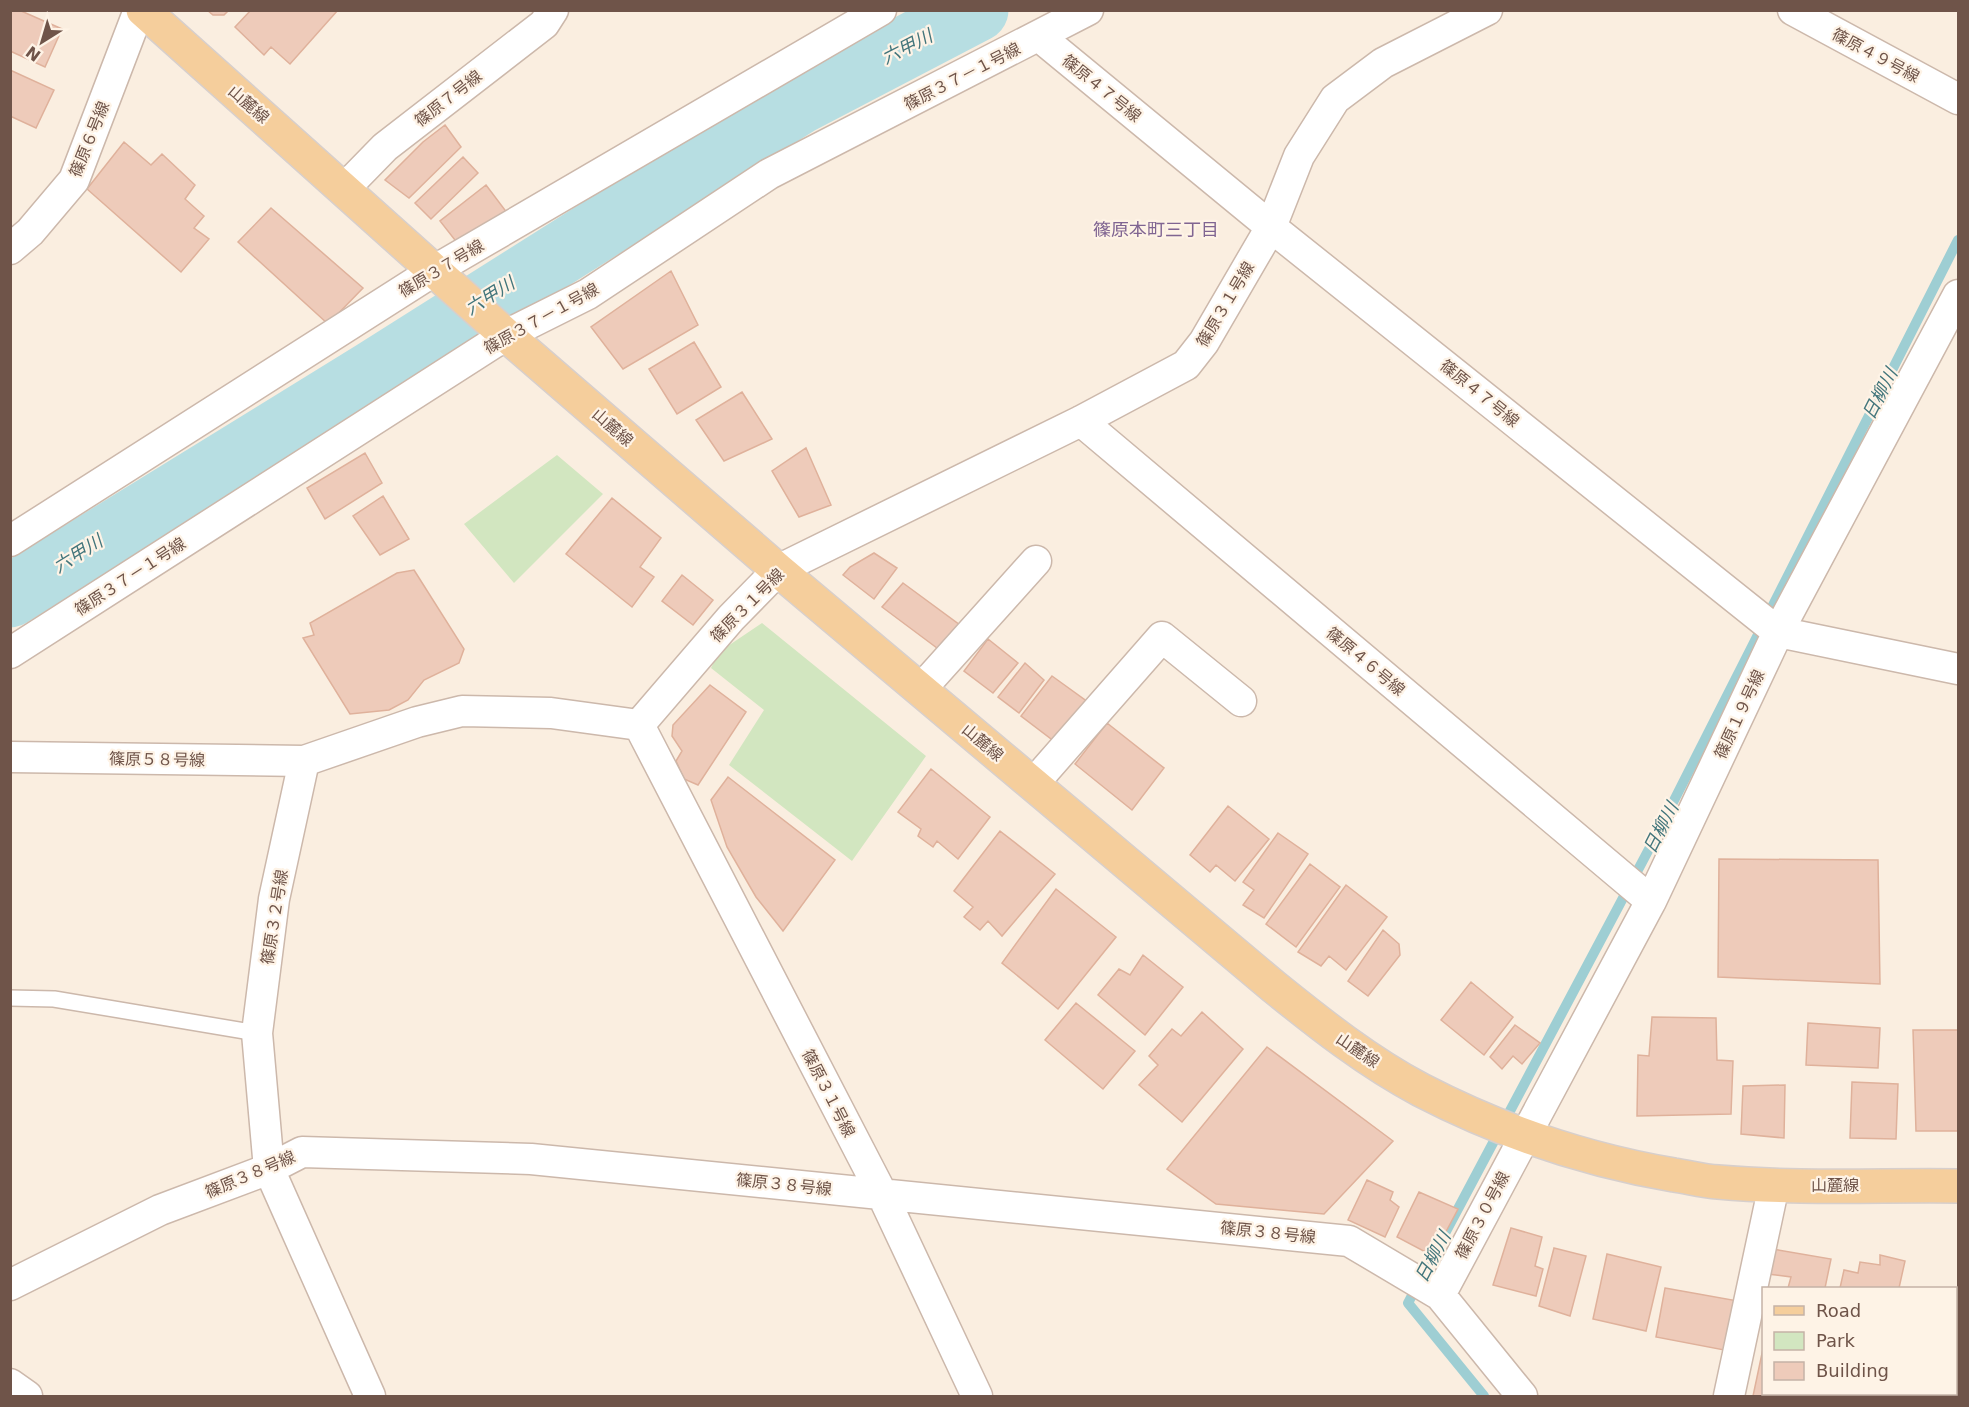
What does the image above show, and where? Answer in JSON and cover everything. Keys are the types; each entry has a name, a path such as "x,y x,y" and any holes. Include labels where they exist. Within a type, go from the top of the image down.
{"main road":[{"name":"山麓線","path":"141,10 506,335 778,570 1273,986 1330,1031 1385,1069 1462,1109 1524,1135 1636,1169 1717,1182 1774,1185 1959,1186"}],"street":[{"name":"篠原６号線","path":"10,249 30,232 74,180 141,10"},
{"name":"篠原７号線","path":"344,189 385,147 544,24 553,10"},
{"name":"篠原３７号線","path":"10,541 435,270 881,10"},
{"name":"篠原３７－１号線","path":"10,653 506,335 588,294 770,174 1040,37 1088,10"},
{"name":"篠原３１号線","path":"977,1396 882,1194 639,725 730,618 778,570 1082,421 1186,365 1204,342 1271,227 1299,156 1335,99 1383,63 1487,10"},
{"name":"篠原４９号線","path":"1793,10 1959,99"},
{"name":"篠原４７号線","path":"1040,37 1271,227 1777,631 1959,669"},
{"name":"篠原１９号線","path":"1524,1135 1650,899 1777,631 1959,295"},
{"name":"篠原４６号線","path":"1082,421 1650,899"},
{"path":"921,689 1036,561"},
{"path":"1033,784 1162,637 1241,701"},
{"path":"304,761 417,722 462,711 551,713 639,725"},
{"name":"篠原５８号線","path":"10,757 304,761"},
{"name":"篠原３２号線","path":"304,761 274,898 257,1033 269,1169 370,1396"},
{"name":"篠原３０号線","path":"1438,1294 1524,1135"},
{"name":"篠原３８号線","path":"16,1277 160,1210 269,1169 302,1152 531,1159 1349,1240 1438,1294 1522,1396"},
{"path":"1729,1396 1774,1185"},
{"path":"10,1384 27,1396"}],"lane":[{"path":"10,998 54,999 257,1033"}],"green space":[{"path":"557,455 603,494 514,583 464,524"},
{"path":"762,623 926,756 852,861 729,765 764,710 711,668 719,652"}],"building":[{"path":"10,10 19,10 62,29 45,67 10,51"},
{"path":"207,10 229,10 224,15 213,15"},
{"path":"251,10 338,10 290,64 271,47 264,55 235,27"},
{"path":"10,70 54,90 36,128 10,116"},
{"path":"445,125 461,147 409,198 385,180 423,142"},
{"path":"124,142 151,165 162,154 195,185 185,199 204,216 194,228 209,239 181,272 87,189"},
{"path":"463,157 478,173 431,219 415,203"},
{"path":"486,185 508,214 462,249 440,221"},
{"path":"271,208 363,288 328,324 238,242"},
{"path":"671,271 698,325 623,369 591,327"},
{"path":"694,342 721,387 677,414 649,369"},
{"path":"742,392 772,439 724,461 696,420"},
{"path":"806,448 831,505 799,517 772,471"},
{"path":"365,453 382,483 325,519 307,488"},
{"path":"383,496 409,539 380,555 353,516"},
{"path":"612,498 661,538 640,567 654,577 632,607 566,554"},
{"path":"874,553 897,568 874,599 843,575 850,567"},
{"path":"414,570 464,649 459,663 424,680 408,700 389,710 350,714 303,638 314,635 310,623 397,573"},
{"path":"682,575 713,600 693,625 662,601"},
{"path":"903,583 964,628 945,654 882,607"},
{"path":"988,639 1018,663 993,693 964,671"},
{"path":"1025,663 1044,680 1019,713 998,697"},
{"path":"1052,676 1092,705 1059,745 1021,716"},
{"path":"710,685 746,712 698,785 684,779 676,761 682,751 672,736 673,725"},
{"path":"1107,723 1164,768 1132,810 1075,764"},
{"path":"931,769 990,817 958,859 937,841 933,847 918,836 921,829 898,812"},
{"path":"728,777 835,860 783,931 756,897 727,847 711,800"},
{"path":"1228,806 1269,839 1235,881 1216,865 1210,872 1190,855"},
{"path":"1000,831 1055,874 1002,936 988,921 980,930 964,917 973,907 954,891"},
{"path":"1278,833 1308,854 1264,918 1243,905 1254,890 1243,882"},
{"path":"1719,859 1878,860 1880,984 1718,977"},
{"path":"1310,864 1340,887 1296,947 1266,924"},
{"path":"1346,885 1387,917 1346,970 1329,956 1321,966 1298,952"},
{"path":"1056,889 1116,937 1058,1009 1002,963"},
{"path":"1383,930 1399,944 1400,955 1368,996 1348,981"},
{"path":"1143,955 1183,987 1145,1035 1098,995 1119,969 1130,975"},
{"path":"1471,982 1513,1017 1484,1055 1441,1020"},
{"path":"1076,1003 1135,1051 1103,1089 1045,1040"},
{"path":"1202,1012 1243,1049 1182,1122 1139,1085 1158,1065 1149,1056 1172,1029 1181,1036"},
{"path":"1652,1017 1716,1018 1717,1060 1733,1061 1731,1114 1637,1116 1638,1055 1649,1056"},
{"path":"1808,1023 1880,1028 1878,1068 1806,1065"},
{"path":"1515,1025 1540,1043 1522,1064 1513,1056 1502,1069 1490,1057"},
{"path":"1913,1030 1958,1030 1958,1131 1916,1131"},
{"path":"1267,1047 1393,1141 1324,1214 1216,1204 1167,1169"},
{"path":"1852,1082 1898,1084 1896,1139 1850,1138"},
{"path":"1785,1085 1784,1138 1741,1134 1743,1086"},
{"path":"1367,1180 1393,1192 1390,1200 1399,1207 1385,1237 1348,1220"},
{"path":"1419,1192 1458,1209 1433,1256 1397,1237"},
{"path":"1511,1228 1542,1237 1535,1266 1543,1269 1536,1296 1493,1285"},
{"path":"1554,1248 1586,1256 1570,1316 1539,1306"},
{"path":"1772,1249 1831,1259 1825,1287 1788,1287 1791,1277 1768,1274"},
{"path":"1607,1254 1661,1267 1646,1331 1593,1319"},
{"path":"1880,1255 1905,1261 1899,1287 1840,1287 1844,1270 1858,1273 1860,1262 1880,1265"},
{"path":"1665,1288 1738,1301 1724,1350 1656,1337"},
{"path":"1762,1353 1762,1395 1828,1395 1828,1396 1753,1396"}],"waterway":[{"name":"六甲川","path":"10,596 373,372 799,103 977,10"},
{"name":"日柳川","path":"1484,1396 1408,1303 1657,834 1958,240"}],"district":[{"name":"篠原本町三丁目","path":"1156,230"}]}
